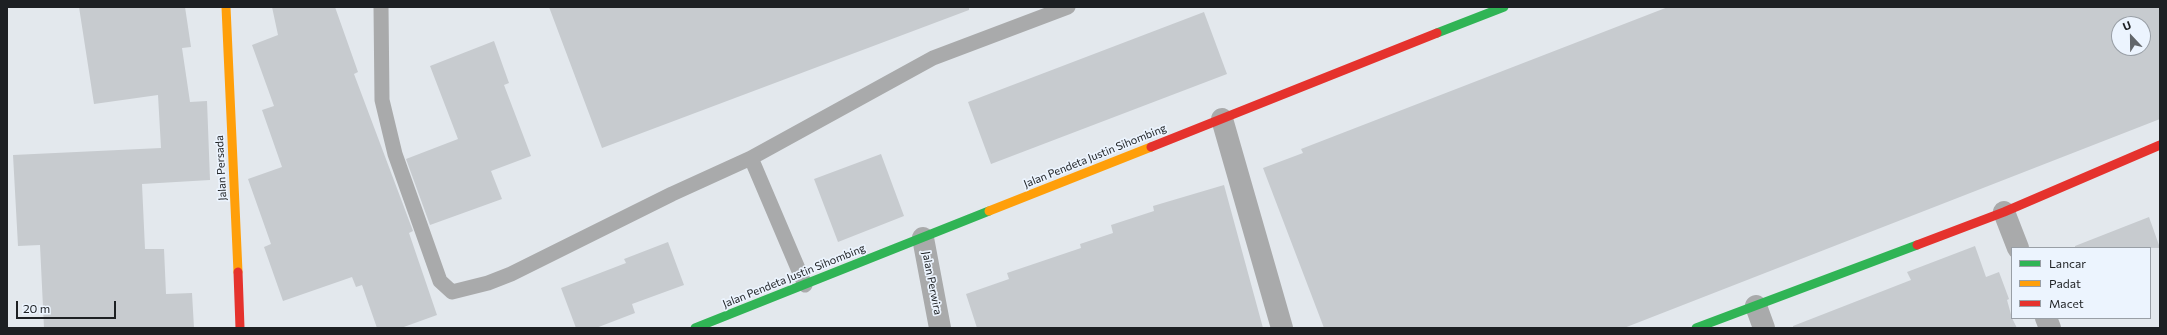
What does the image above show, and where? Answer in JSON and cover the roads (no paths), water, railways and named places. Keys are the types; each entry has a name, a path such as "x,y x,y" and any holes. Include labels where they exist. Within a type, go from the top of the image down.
{"street":[{"name":"Jalan Persada","path":"226,7 240,328"},
{"name":"Jalan Pendeta Justin Sihombing","path":"696,328 1504,7"},
{"path":"1222,119 1282,328"},
{"path":"1696,328 2004,212 2160,145"},
{"path":"2004,212 2018,247"},
{"name":"Jalan Perwira","path":"923,238 940,328"},
{"path":"1756,306 1764,328"}],"lane":[{"path":"381,7 382,100 395,154 440,281 452,292 488,283 511,274 672,194 751,158 933,58 1068,7"},
{"path":"751,158 805,285"}]}
